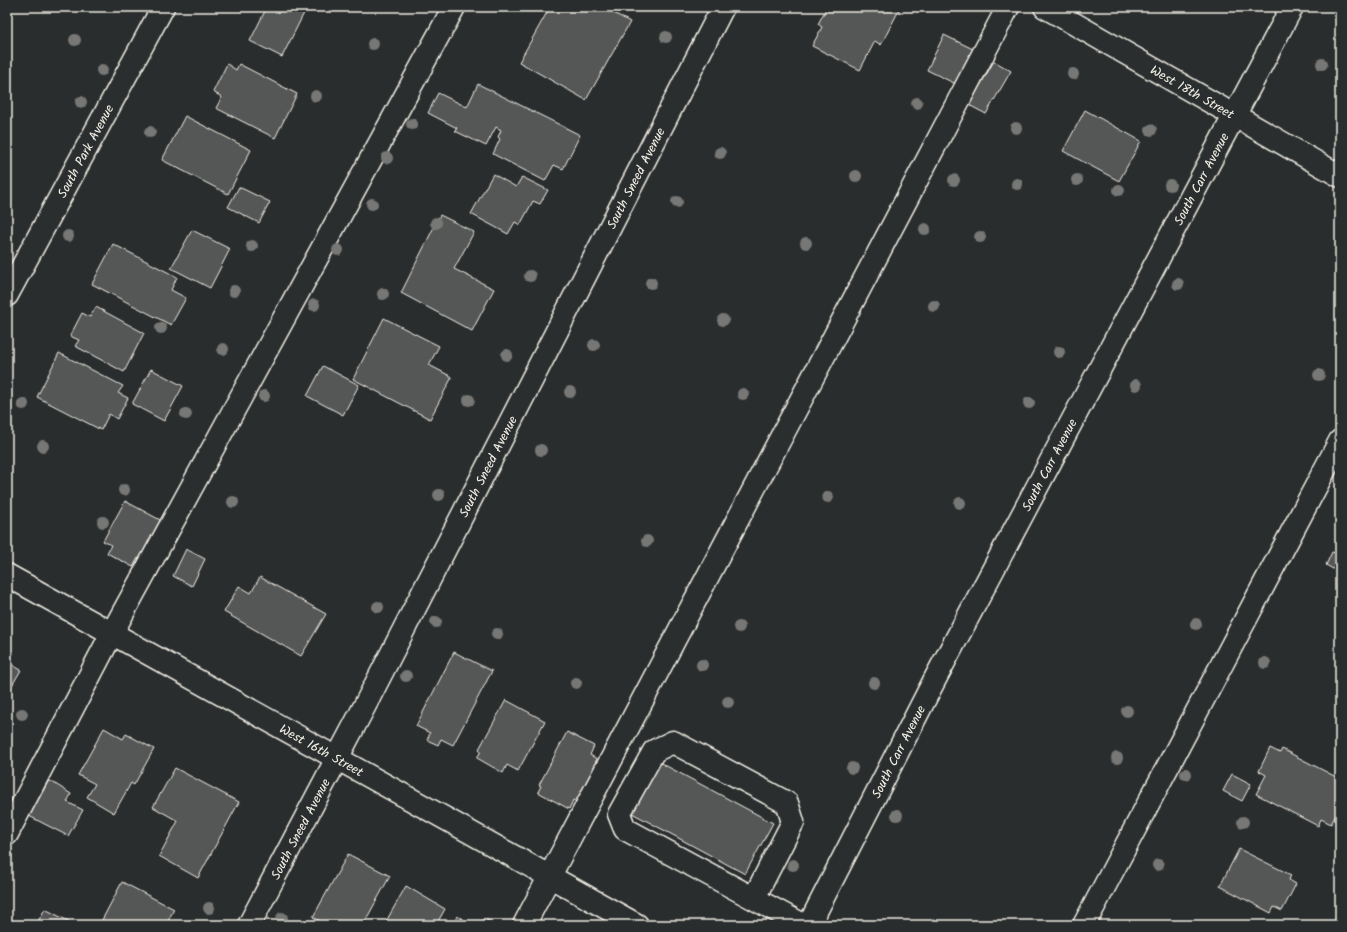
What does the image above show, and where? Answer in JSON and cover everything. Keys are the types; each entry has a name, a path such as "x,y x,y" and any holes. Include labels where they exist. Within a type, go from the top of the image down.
{"street":[{"name":"South Park Avenue","path":"7,295 163,7"},
{"path":"7,834 112,633 454,7"},
{"name":"South Sneed Avenue","path":"249,925 337,759 723,7"},
{"path":"524,925 1008,7"},
{"name":"West 18th Street","path":"1045,7 1340,176"},
{"name":"South Carr Avenue","path":"809,925 934,681 1292,7"},
{"path":"1084,925 1340,441"},
{"name":"West 16th Street","path":"7,575 637,925"},
{"path":"754,898 793,822 787,803 673,742 654,752 619,814 625,829 803,925"}],"building":[{"path":"267,7 307,7 282,57 250,41"},
{"path":"550,7 603,7 630,22 586,100 519,62"},
{"path":"827,7 893,7 899,10 881,45 875,41 860,70 812,46 822,27 818,24"},
{"path":"944,35 975,50 958,85 927,70"},
{"path":"994,61 1011,71 986,114 969,105"},
{"path":"227,64 236,70 239,64 297,94 275,138 216,108 222,97 213,92"},
{"path":"478,84 580,135 563,169 554,165 545,181 493,154 500,139 498,137 501,130 496,127 486,146 455,131 457,128 428,113 438,93 467,107"},
{"path":"1085,110 1141,141 1119,181 1063,151"},
{"path":"185,116 251,150 228,194 162,160"},
{"path":"493,174 516,187 522,177 548,190 540,204 533,201 520,225 515,222 508,234 471,214"},
{"path":"239,187 270,202 259,223 228,207"},
{"path":"440,215 474,232 454,269 494,289 472,331 401,293"},
{"path":"192,230 230,249 210,288 171,268"},
{"path":"113,244 177,277 171,290 186,298 171,325 92,284"},
{"path":"96,307 144,333 124,372 75,346 79,340 70,336 82,313 90,317"},
{"path":"384,318 439,346 429,365 452,377 430,419 353,379"},
{"path":"59,353 123,386 118,393 128,398 117,419 109,414 101,430 37,397"},
{"path":"323,366 359,385 343,415 307,396"},
{"path":"151,369 183,386 164,421 132,404"},
{"path":"125,501 162,521 141,560 138,558 133,567 107,553 111,545 103,541"},
{"path":"186,549 205,559 192,586 173,576"},
{"path":"1338,549 1340,549 1340,573 1326,565 1332,552 1336,553"},
{"path":"260,577 326,614 301,656 224,612 239,586 251,593"},
{"path":"454,652 492,671 453,745 441,739 438,745 427,740 430,733 416,726"},
{"path":"7,662 21,670 7,694"},
{"path":"506,700 545,721 518,771 507,765 503,773 477,758 481,751 479,749"},
{"path":"104,728 123,739 126,734 154,749 134,785 131,783 114,813 87,797 95,784 78,775"},
{"path":"567,732 594,746 590,755 597,759 592,768 595,770 578,803 573,800 569,809 538,792 541,786 539,785"},
{"path":"1270,748 1280,753 1282,749 1340,779 1340,807 1331,824 1321,819 1318,826 1256,794 1266,775 1259,771"},
{"path":"659,762 773,823 745,874 632,813"},
{"path":"175,768 239,802 198,878 159,856 178,821 153,807"},
{"path":"1232,774 1251,784 1242,801 1223,791"},
{"path":"49,780 71,794 67,802 83,810 68,836 29,816"},
{"path":"1239,849 1291,875 1289,880 1296,884 1282,911 1274,907 1271,913 1220,886"},
{"path":"348,854 390,876 363,925 320,925 322,922 313,917"},
{"path":"122,882 174,909 166,925 111,925 102,920"},
{"path":"406,886 445,909 436,925 384,925"},
{"path":"45,909 76,925 36,925"},
{"path":"457,916 474,925 453,925"},
{"path":"484,918 496,925 480,925"}]}
